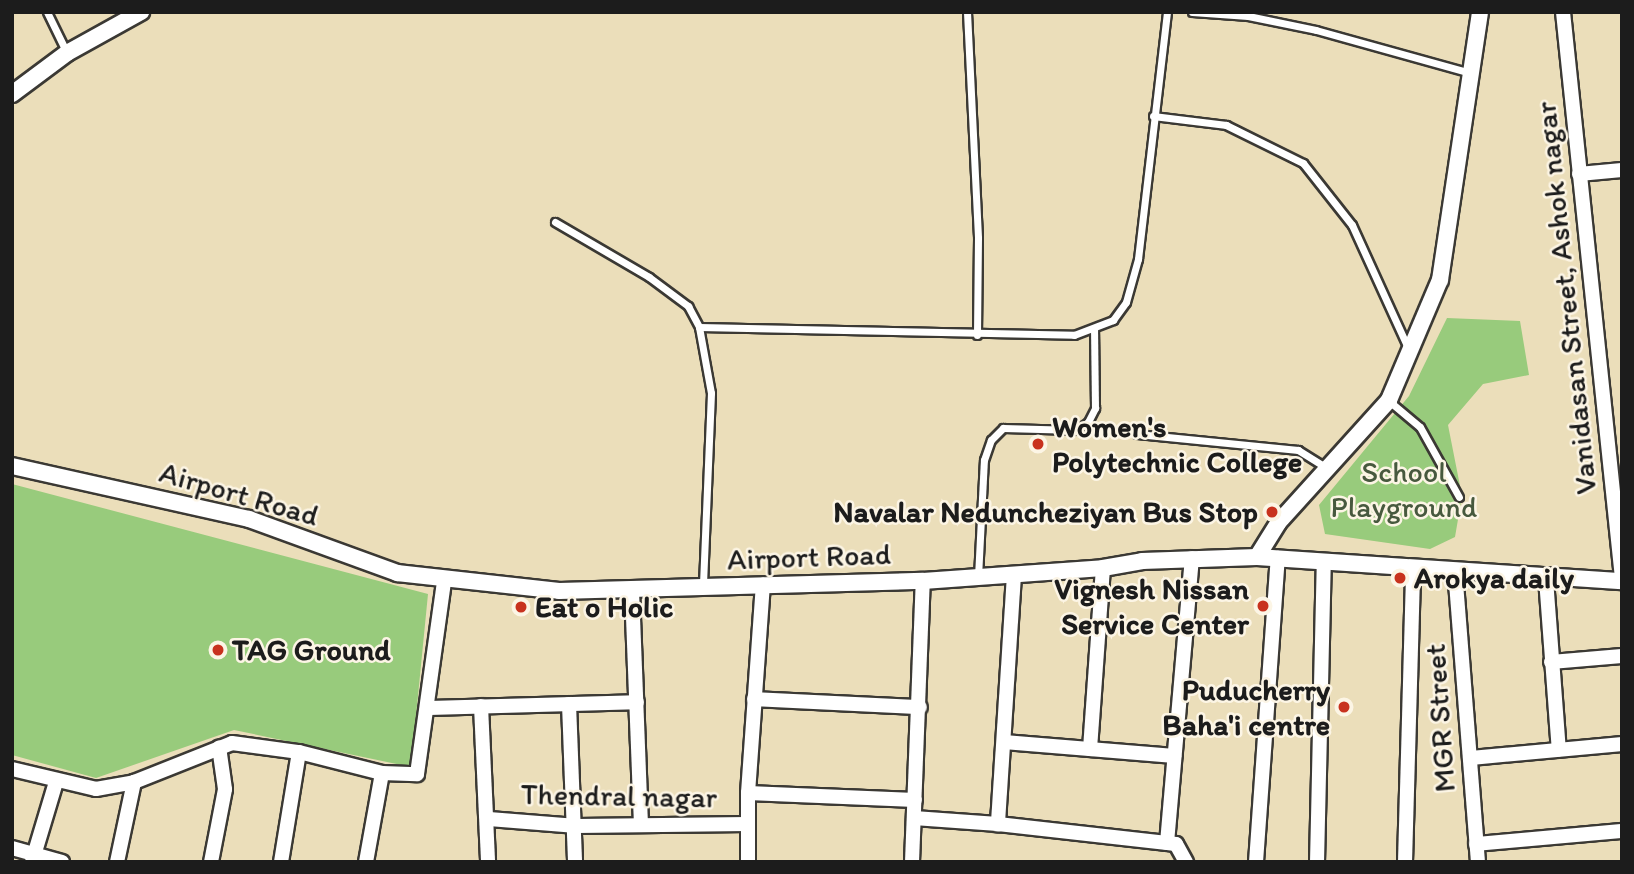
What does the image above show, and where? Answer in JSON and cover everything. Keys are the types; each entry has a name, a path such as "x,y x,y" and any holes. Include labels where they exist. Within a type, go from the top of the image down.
{"street":[{"path":"12,94 67,53 141,12"},
{"path":"1257,557 1278,523 1389,400 1440,280 1480,12"},
{"name":"Vanidasan Street, Ashok nagar","path":"1563,12 1622,580"},
{"path":"1579,174 1622,170"},
{"name":"Airport Road","path":"12,466 249,519 397,573 444,581 632,591 923,581 1103,568 1192,558 1257,557 1546,579 1622,580"},
{"path":"1167,843 1192,558"},
{"path":"1256,862 1278,558"},
{"path":"1317,862 1324,561"},
{"path":"1405,862 1413,567"},
{"path":"1090,749 1103,568"},
{"name":"MGR Street","path":"1455,570 1478,862"},
{"path":"998,824 1014,575"},
{"path":"1546,579 1559,750"},
{"path":"12,769 56,782 96,789 134,782 194,762 219,747 232,743 299,752 382,773 417,774 444,581"},
{"path":"912,862 923,581"},
{"path":"748,862 748,793 763,585"},
{"path":"632,591 641,825"},
{"path":"1551,662 1622,656"},
{"path":"754,699 920,708"},
{"path":"426,708 637,702"},
{"path":"569,704 577,826 575,862"},
{"path":"481,706 489,819 488,862"},
{"path":"1004,741 1174,757"},
{"path":"1471,758 1622,744"},
{"path":"211,862 225,789 219,747"},
{"path":"281,862 299,752"},
{"path":"366,862 382,773"},
{"path":"33,858 56,782"},
{"path":"117,862 134,782"},
{"path":"748,793 915,800"},
{"path":"914,818 998,824 1176,844 1186,862"},
{"name":"Thendral nagar","path":"489,819 577,826 748,824"},
{"path":"1476,844 1622,831"},
{"path":"12,848 33,858 62,862"}],"lane":[{"path":"47,12 67,53"},
{"path":"967,12 978,238 977,335"},
{"path":"699,327 1074,335 1094,330 1114,320 1129,291 1138,259 1167,12"},
{"path":"1192,12 1248,16 1316,30 1472,73"},
{"path":"1153,116 1226,125 1303,163 1352,225 1409,352"},
{"path":"555,222 649,277 688,306 699,327 711,393 704,588"},
{"path":"978,578 984,460 991,440 1003,428 1077,430 1088,422 1095,408 1094,330"},
{"path":"1389,400 1399,405 1420,427 1459,497"},
{"path":"1137,434 1298,450 1328,468"}],"green space":[{"name":"School Playground","path":"1447,318 1520,321 1529,375 1483,384 1448,425 1462,496 1455,537 1430,549 1325,534 1319,505 1409,396"},
{"name":"TAG Ground","path":"12,484 428,594 411,767 234,730 96,778 12,755"}],"place":[{"name":"Women's Polytechnic College","path":"1038,444"},
{"name":"Navalar Neduncheziyan Bus Stop","path":"1272,512"},
{"name":"Arokya daily","path":"1400,578"},
{"name":"Vignesh Nissan Service Center","path":"1263,606"},
{"name":"Eat o Holic","path":"521,607"},
{"name":"TAG Ground","path":"218,650"},
{"name":"Puducherry Baha'i centre","path":"1344,707"}]}
